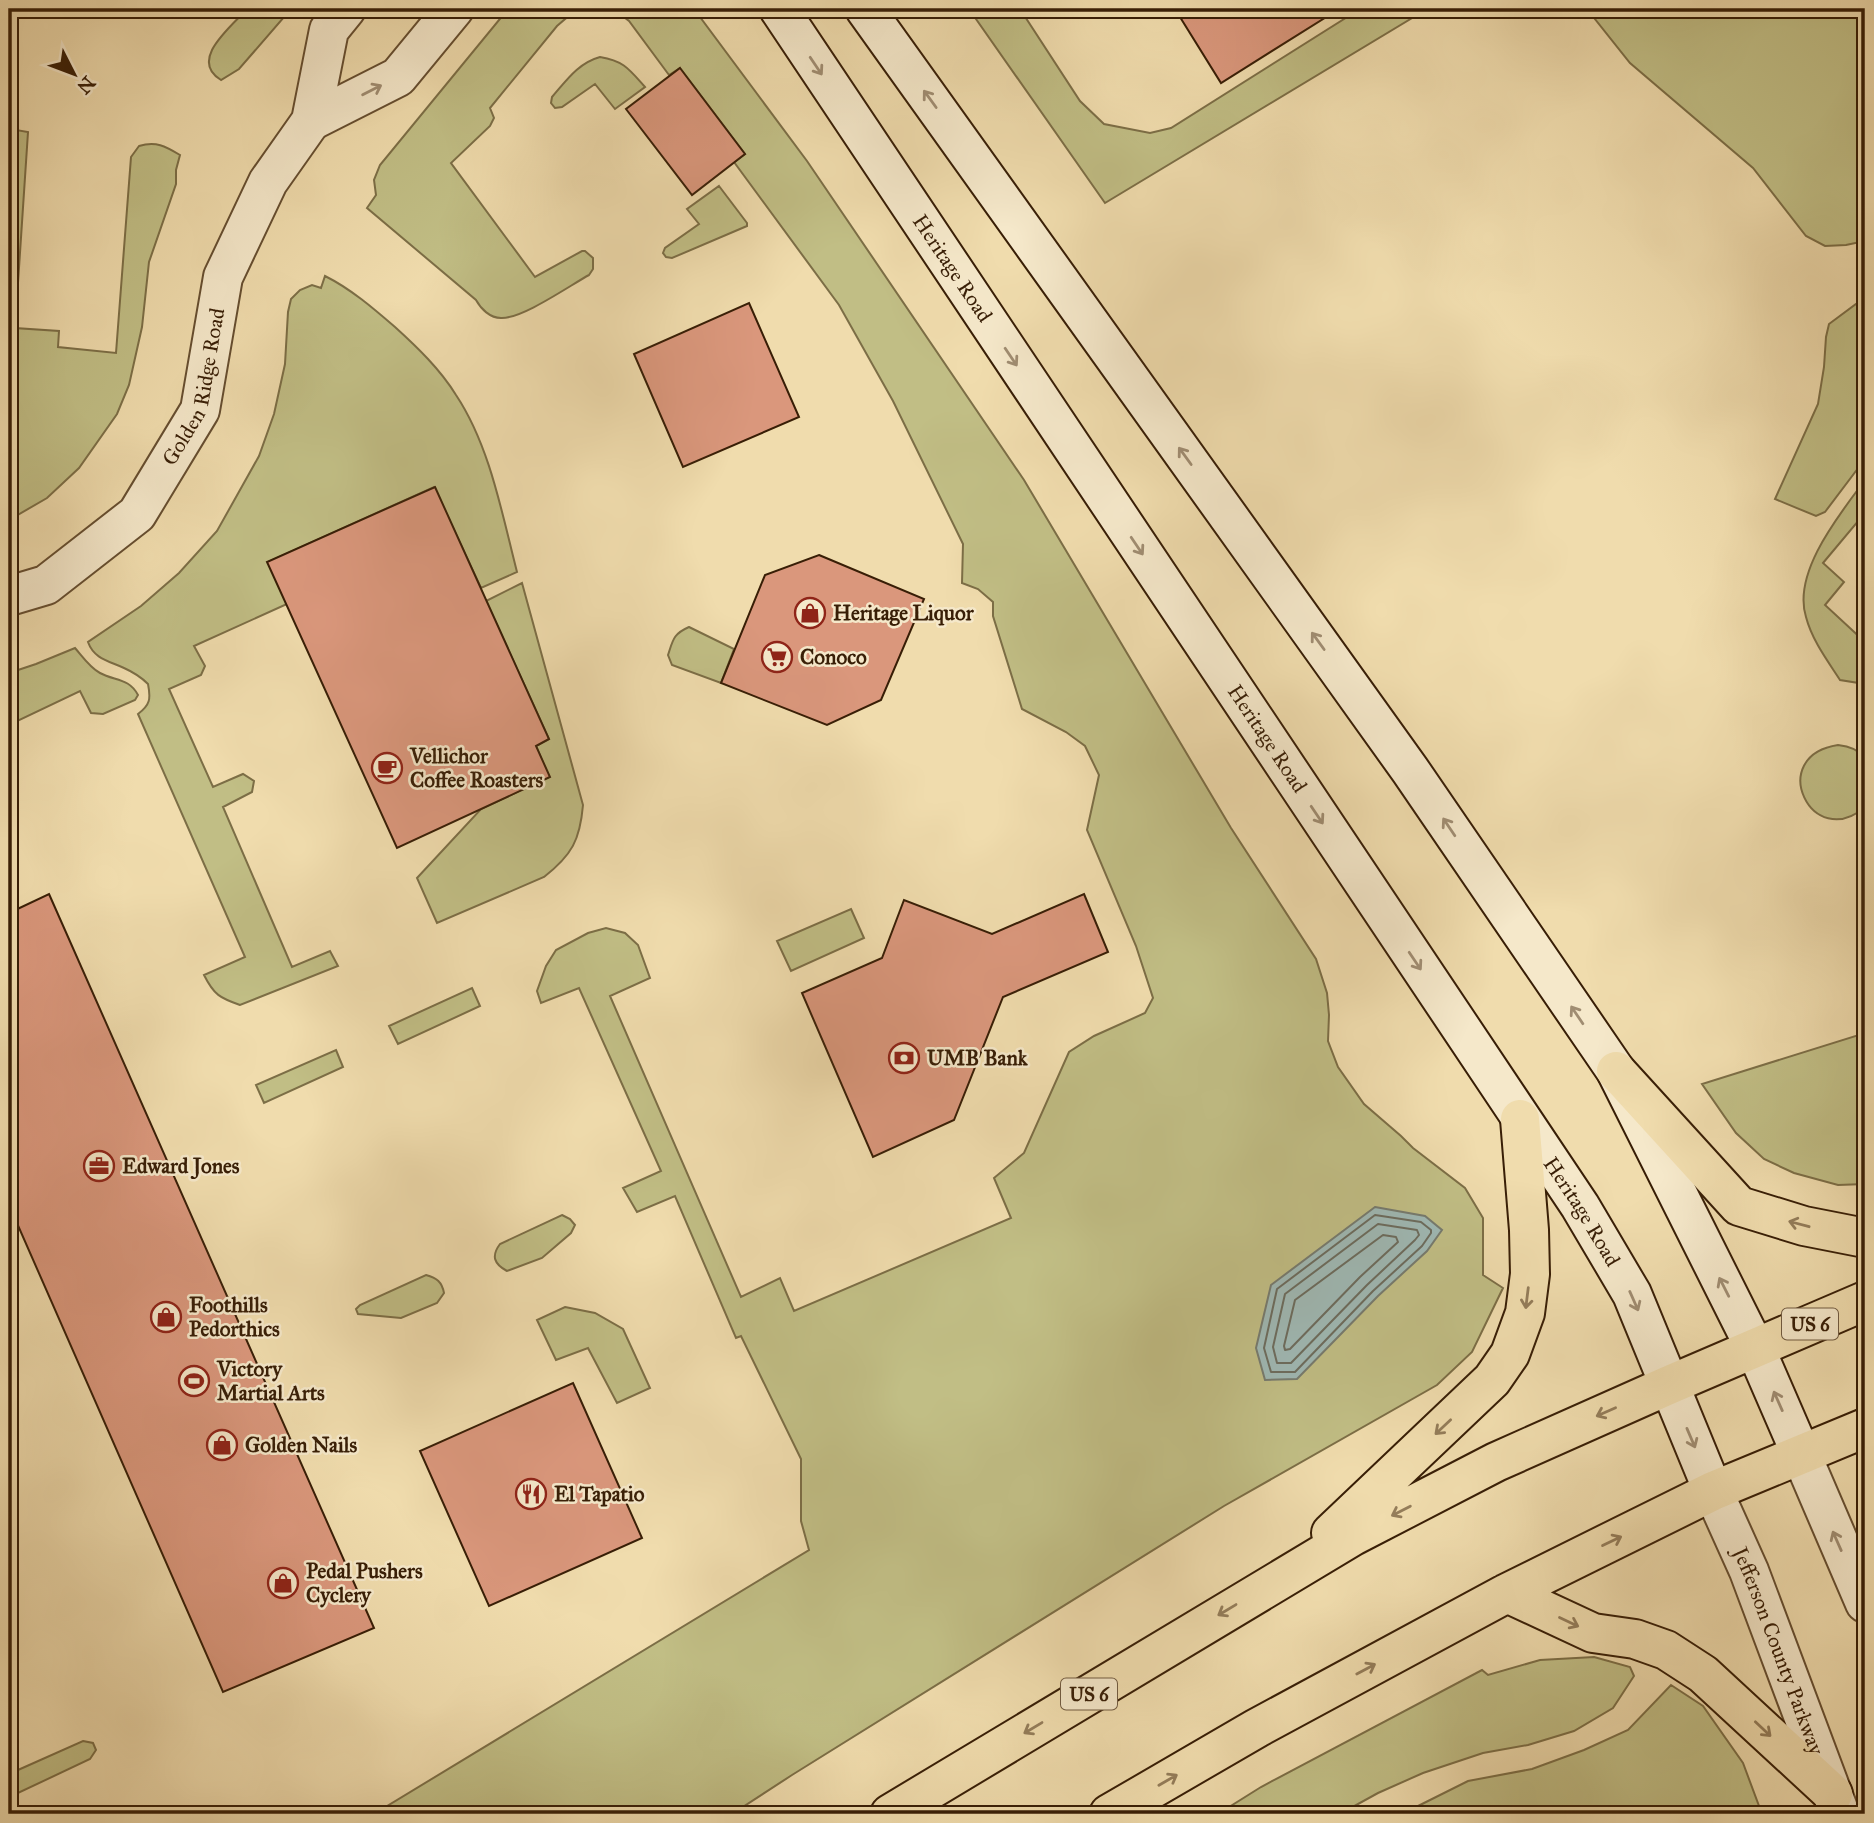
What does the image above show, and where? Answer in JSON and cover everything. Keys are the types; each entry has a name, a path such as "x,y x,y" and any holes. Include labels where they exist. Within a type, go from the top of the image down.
{"highway":[{"path":"1616,1071 1739,1206 1804,1226 1865,1238"},
{"path":"1286,1575 1492,1380 1510,1354 1525,1313 1530,1274 1520,1119"},
{"name":"US 6","path":"890,1814 1353,1536 1496,1462 1865,1301"},
{"path":"1109,1814 1257,1728 1507,1593 1713,1491 1865,1428"},
{"path":"1507,1593 1593,1633 1635,1639 1666,1650 1703,1674 1837,1804"}],"main road":[{"name":"Golden Ridge Road","path":"9,596 46,585 137,514 200,410 223,277 268,182 311,121 329,30 346,9"},
{"name":"Golden Ridge Road","path":"311,121 398,77 454,9"},
{"name":"Heritage Road","path":"779,9 1580,1206 1632,1294 1713,1491"},
{"path":"865,9 1410,770 1616,1071 1755,1348 1865,1603"},
{"name":"Jefferson County Parkway","path":"1713,1491 1749,1571 1837,1804"}],"shaded area":[{"path":"247,9 291,9 239,69 221,80 212,72 209,63 211,53 223,34"},
{"path":"508,9 587,9 571,14 557,26 490,108 494,118 490,126 451,163 535,277 582,251 593,258 593,269 589,275 533,308 501,318 486,312 476,300 367,208 376,195 374,180 380,165"},
{"path":"605,9 694,9 807,161 1024,480 1231,828 1316,959 1327,993 1328,1041 1338,1067 1364,1104 1413,1148 1465,1188 1483,1218 1483,1275 1503,1288 1472,1352 1437,1385 1224,1506 732,1814 374,1814 809,1550 801,1521 801,1459 741,1336 736,1338 675,1196 637,1212 623,1188 661,1171 579,988 541,1003 537,991 546,966 556,950 588,933 606,928 625,933 638,945 650,978 610,996 741,1297 780,1278 794,1311 1011,1218 994,1178 1024,1153 1069,1052 1094,1036 1145,1013 1153,998 1136,946 1087,830 1099,775 1085,746 1066,732 1022,709 993,616 993,602 978,589 962,583 963,544 893,401 839,305 734,162 745,154 680,68 669,75 629,21 616,11"},
{"path":"969,9 1020,9 1080,101 1104,124 1150,133 1171,128 1360,9 1427,9 1105,203"},
{"path":"1587,9 1865,9 1865,241 1825,246 1806,236 1753,168 1630,63"},
{"path":"600,57 626,67 645,87 615,109 595,84 562,107 555,108 551,103 552,97 579,68"},
{"path":"9,109 10,129 28,132 15,328 59,331 58,347 116,353 131,157 139,146 150,144 165,147 180,155 176,184 149,262 142,327 129,385 117,414 79,468 47,498 9,520"},
{"path":"719,186 747,226 672,258 666,257 663,253 665,248 699,224 687,209"},
{"path":"325,276 353,293 395,327 420,350 450,385 468,415 486,458 517,572 481,588 434,487 268,562 287,604 194,646 205,666 201,675 169,689 213,787 243,774 254,781 252,792 223,807 292,967 330,951 338,966 240,1005 218,995 204,975 245,957 138,714 149,701 148,684 131,671 98,656 88,642 141,606 179,573 217,531 259,456 274,414 285,364 291,299 300,290 312,285 321,288"},
{"path":"1865,302 1865,459 1825,512 1816,516 1775,499 1818,404 1829,324 1856,304"},
{"path":"1865,480 1865,513 1823,563 1844,582 1825,605 1865,642 1865,684 1840,680 1812,634 1803,600 1806,581 1821,544"},
{"path":"522,583 583,805 580,828 568,854 544,877 437,923 417,878 481,809 549,777 536,746 549,739 486,601"},
{"path":"689,627 734,649 721,683 672,665 668,655 673,641 680,632"},
{"path":"75,648 96,671 130,686 138,695 135,700 103,714 91,713 80,691 9,725 9,673"},
{"path":"1838,745 1853,748 1865,758 1865,807 1846,818 1828,818 1814,810 1804,797 1800,782 1804,766 1816,753"},
{"path":"851,909 864,938 791,971 777,941"},
{"path":"472,988 480,1006 398,1044 389,1026"},
{"path":"1865,1033 1865,1184 1838,1185 1794,1173 1764,1159 1736,1133 1702,1084"},
{"path":"336,1050 343,1067 264,1103 256,1085"},
{"path":"562,1215 575,1225 571,1233 542,1258 507,1271 499,1266 495,1252 500,1244"},
{"path":"426,1275 436,1279 442,1286 444,1293 437,1303 401,1318 358,1314 356,1309 360,1305"},
{"path":"565,1307 595,1313 623,1329 650,1388 617,1403 588,1348 556,1360 537,1320"},
{"path":"1594,1657 1630,1667 1634,1676 1613,1708 1574,1731 1528,1745 1483,1753 1423,1773 1340,1814 1218,1814 1261,1787 1482,1670 1488,1675 1540,1660"},
{"path":"1671,1685 1703,1706 1743,1763 1762,1814 1402,1814 1468,1781 1532,1769 1628,1730"},
{"path":"83,1741 93,1743 96,1750 90,1759 18,1793 9,1792 9,1774"}],"water":[{"path":"1375,1207 1425,1216 1442,1230 1427,1251 1378,1296 1297,1379 1265,1380 1256,1348 1271,1285"}],"building":[{"path":"1175,9 1339,9 1221,83"},
{"path":"680,68 745,154 692,195 626,109"},
{"path":"749,303 799,417 683,467 634,354"},
{"path":"435,487 549,739 536,746 550,777 397,848 267,562"},
{"path":"819,555 924,599 881,700 827,725 721,683 765,575"},
{"path":"49,894 374,1628 223,1692 9,1205 9,913"},
{"name":"UMB Bank","path":"1084,894 1108,952 1003,997 954,1120 873,1157 802,993 882,958 904,900 992,934"},
{"name":"El Tapatio","path":"573,1383 642,1538 489,1606 420,1451"}],"place":[{"name":"Heritage Liquor","path":"810,613"},
{"name":"Conoco","path":"777,657"},
{"name":"Vellichor Coffee Roasters","path":"387,768"},
{"name":"UMB Bank","path":"904,1058"},
{"name":"Edward Jones","path":"99,1166"},
{"name":"Foothills Pedorthics","path":"166,1317"},
{"name":"Victory Martial Arts","path":"194,1381"},
{"name":"Golden Nails","path":"222,1445"},
{"name":"El Tapatio","path":"531,1494"},
{"name":"Pedal Pushers Cyclery","path":"283,1583"}]}
